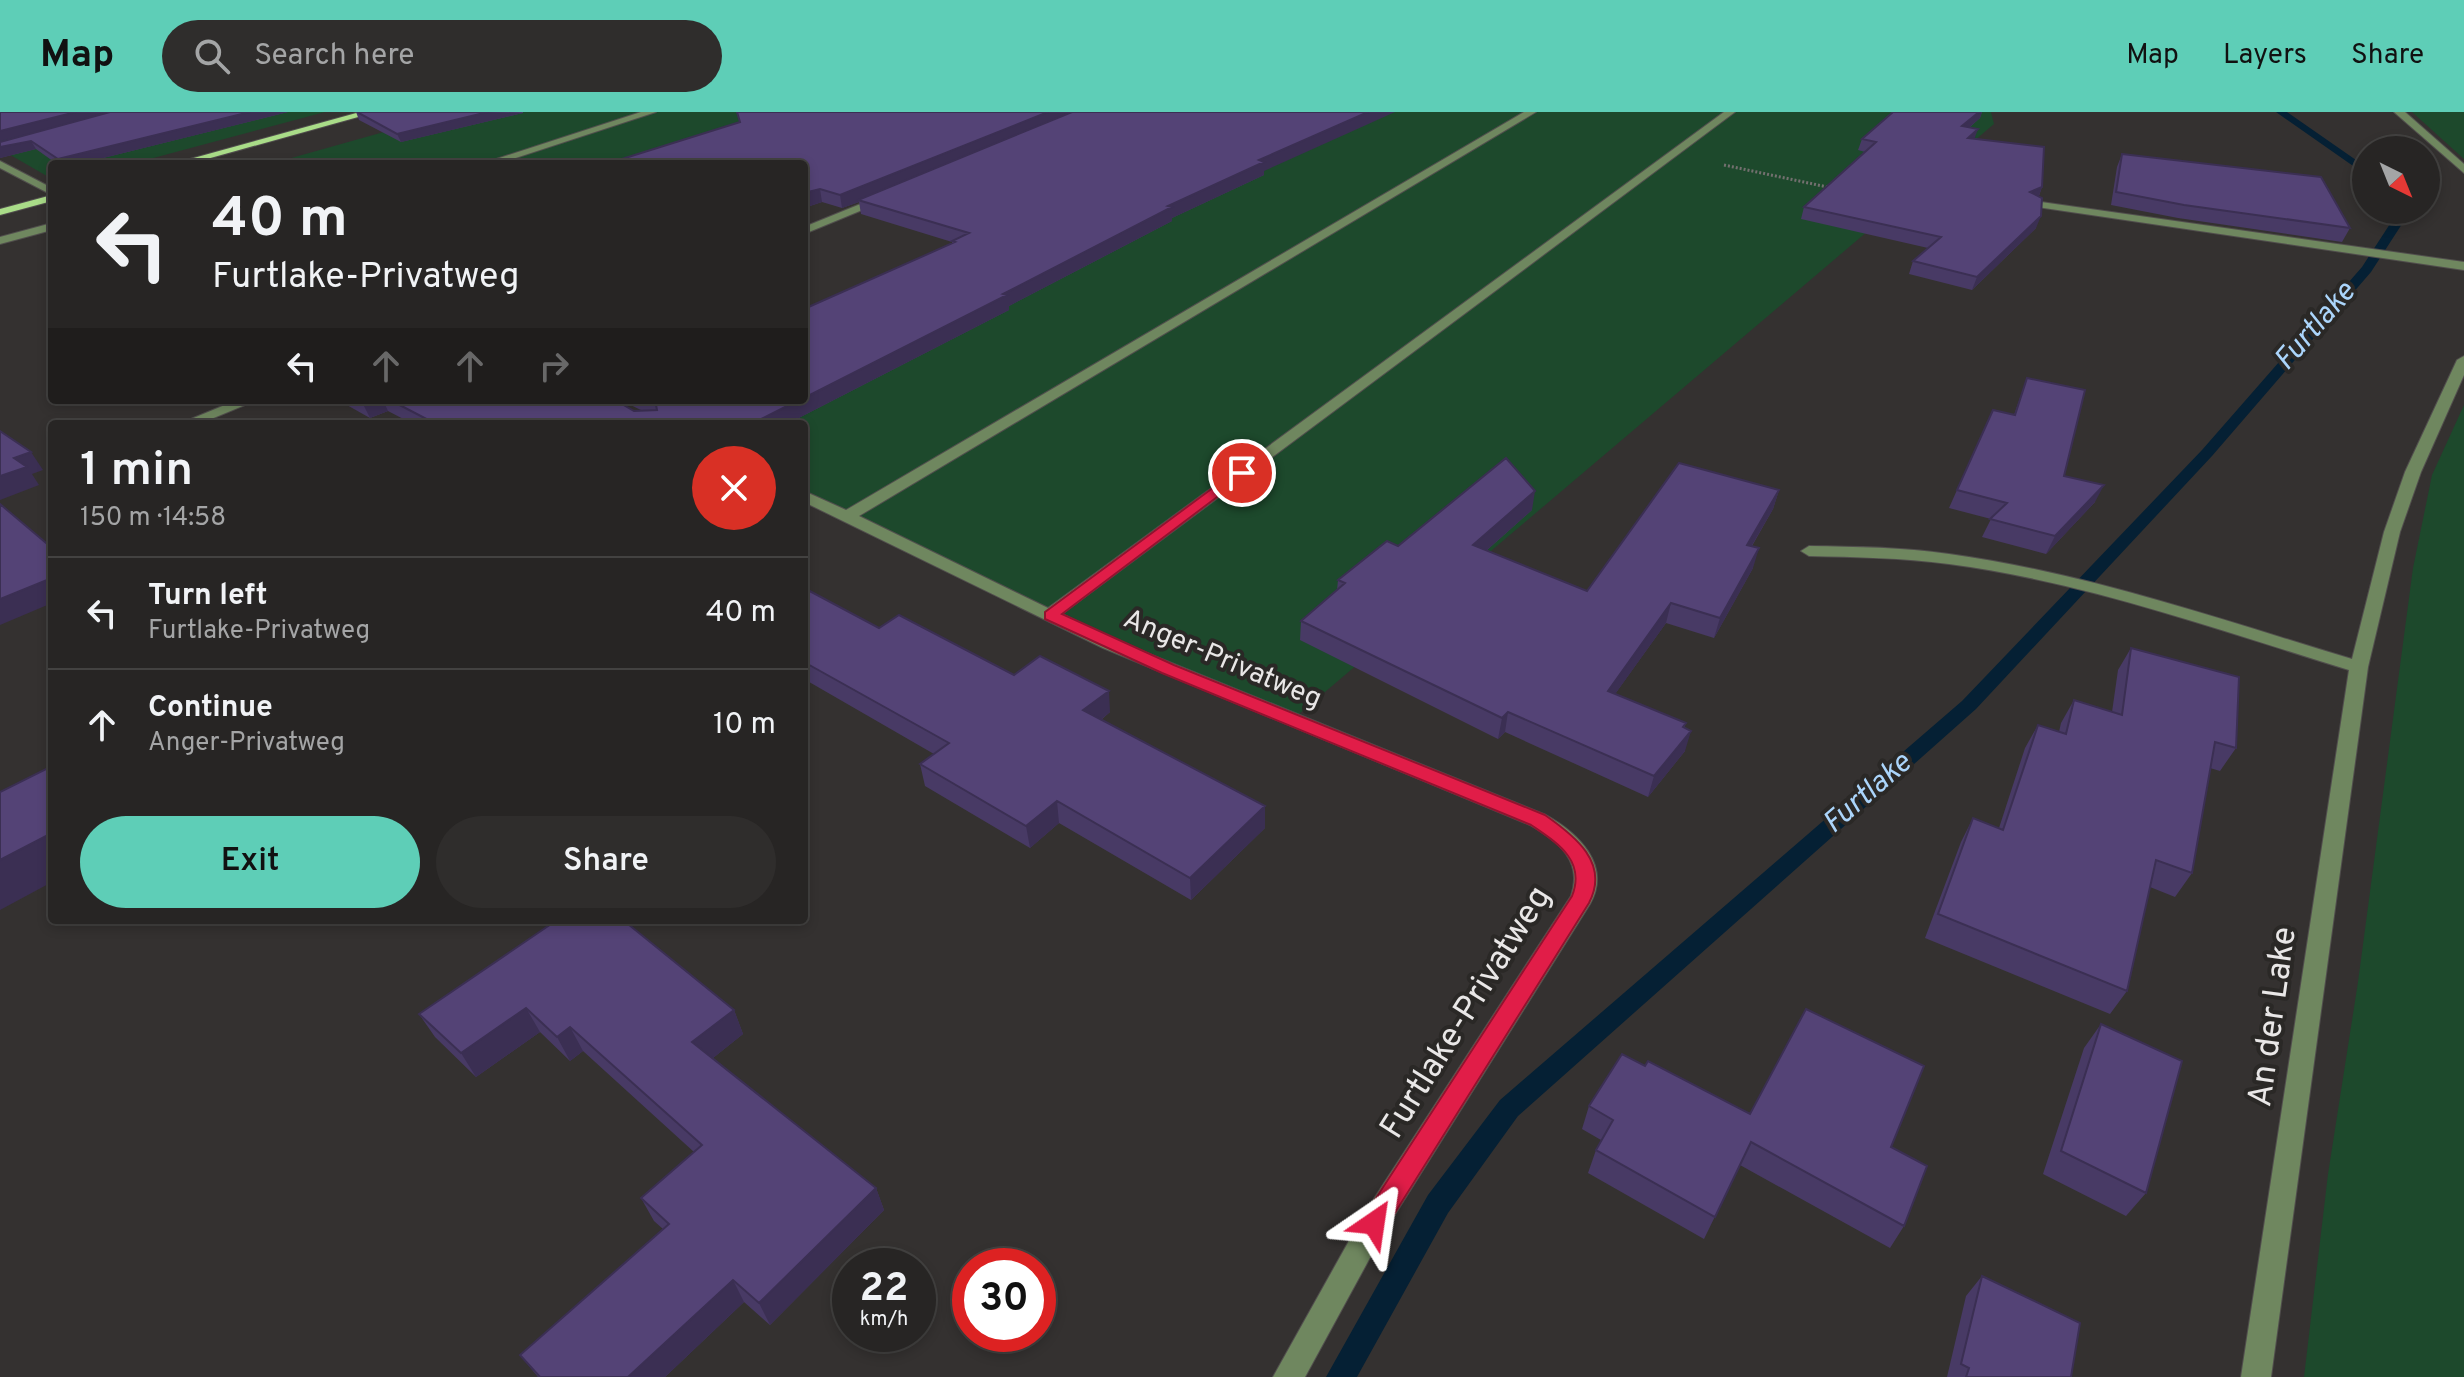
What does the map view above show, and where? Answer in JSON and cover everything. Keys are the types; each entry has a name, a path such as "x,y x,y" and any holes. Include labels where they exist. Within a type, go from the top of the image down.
{"main road":[{"path":"192,160 371,112"},
{"path":"0,212 48,196"}],"street":[{"path":"499,160 651,112"},
{"path":"848,516 1531,112"},
{"path":"1050,615 1730,112"},
{"path":"2399,112 2464,170"},
{"path":"0,164 48,193"},
{"path":"808,229 891,195"},
{"path":"2034,204 2464,266"},
{"path":"0,241 48,227"},
{"name":"An der Lake","path":"2256,1377 2359,667 2392,532 2410,478 2464,360"},
{"path":"197,420 239,404"},
{"name":"Anger-Privatweg","path":"808,498 1168,669 1538,820"},
{"path":"1809,551 1872,548 1931,553 2041,577 2359,667"},
{"name":"Furtlake-Privatweg","path":"1288,1377 1374,1223 1585,890 1586,869 1579,853 1558,832 1538,820"}],"path":[{"path":"1673,154 1842,190"}],"green space":[{"path":"0,112 325,112 146,160 48,160 48,177 0,149"},
{"path":"455,112 843,112 704,160 284,160"},
{"path":"1346,112 1991,112 1994,124 1292,720 1168,669 808,498 808,420 732,420 790,404 808,404 808,398"},
{"path":"2412,112 2464,112 2464,159"},
{"path":"2464,405 2464,1377 2304,1377 2328,1174 2358,982 2413,568 2432,475"}],"building":[{"path":"0,112 76,112 0,131"},
{"path":"110,112 250,112 58,159 31,141 0,147 0,142"},
{"path":"357,112 488,112 397,134"},
{"path":"737,112 1048,112 840,195 820,189 808,192 808,160 619,160 740,122"},
{"path":"1072,112 1368,112 1259,160 1264,162 1168,206 1172,207 808,396 808,307 969,233 858,200"},
{"path":"1893,112 1979,112 1962,126 1978,129 1968,138 2044,147 2042,187 2030,192 2042,198 2041,216 1977,277 1913,261 1941,237 1804,207 1876,142 1862,139"},
{"path":"2122,154 2321,177 2350,228 2184,205 2116,192"},
{"path":"2027,378 2085,390 2064,476 2104,485 2055,536 1990,519 2007,503 1957,490 1993,410 2015,415"},
{"path":"398,404 622,404 634,411 657,410 654,404 791,404 759,420 428,420"},
{"path":"0,431 31,452 14,458 27,467 0,476"},
{"path":"1506,458 1535,491 1473,545 1587,591 1679,463 1779,490 1747,545 1759,548 1720,618 1671,603 1608,691 1686,723 1683,727 1691,731 1654,776 1508,712 1502,718 1301,621 1345,583 1338,580 1387,541 1398,546"},
{"path":"0,504 48,545 48,580 0,599"},
{"path":"808,590 879,628 899,615 1014,675 1040,656 1109,691 1083,710 1265,806 1190,878 1057,801 1026,826 920,764 949,743 808,664"},
{"path":"2131,648 2239,677 2236,748 2215,742 2192,873 2156,860 2127,991 1938,914 1973,818 2003,830 2038,725 2066,734 2074,700 2122,715"},
{"path":"48,768 48,835 0,860 0,792"},
{"path":"551,924 628,924 734,1010 692,1042 876,1188 759,1303 733,1280 628,1377 540,1377 520,1355 669,1224 641,1198 702,1145 570,1027 557,1037 526,1008 461,1053 419,1014"},
{"path":"1806,1009 1924,1066 1891,1147 1927,1166 1904,1226 1751,1142 1715,1217 1596,1150 1613,1120 1589,1106 1622,1054 1645,1066 1648,1061 1750,1114"},
{"path":"2101,1024 2182,1061 2146,1193 2061,1151"},
{"path":"1982,1276 2080,1323 2071,1377 1966,1377 1969,1368 1961,1364"}],"waterway":[{"name":"Furtlake","path":"2281,112 2352,162"},
{"name":"Furtlake","path":"1341,1377 1438,1204 1483,1139 1509,1108 1969,705 2207,453 2367,269 2396,224"}],"route":[{"path":"1242,473 1050,615 1168,669 1538,820 1570,842 1586,869 1587,882 1582,898 1374,1223"}]}
